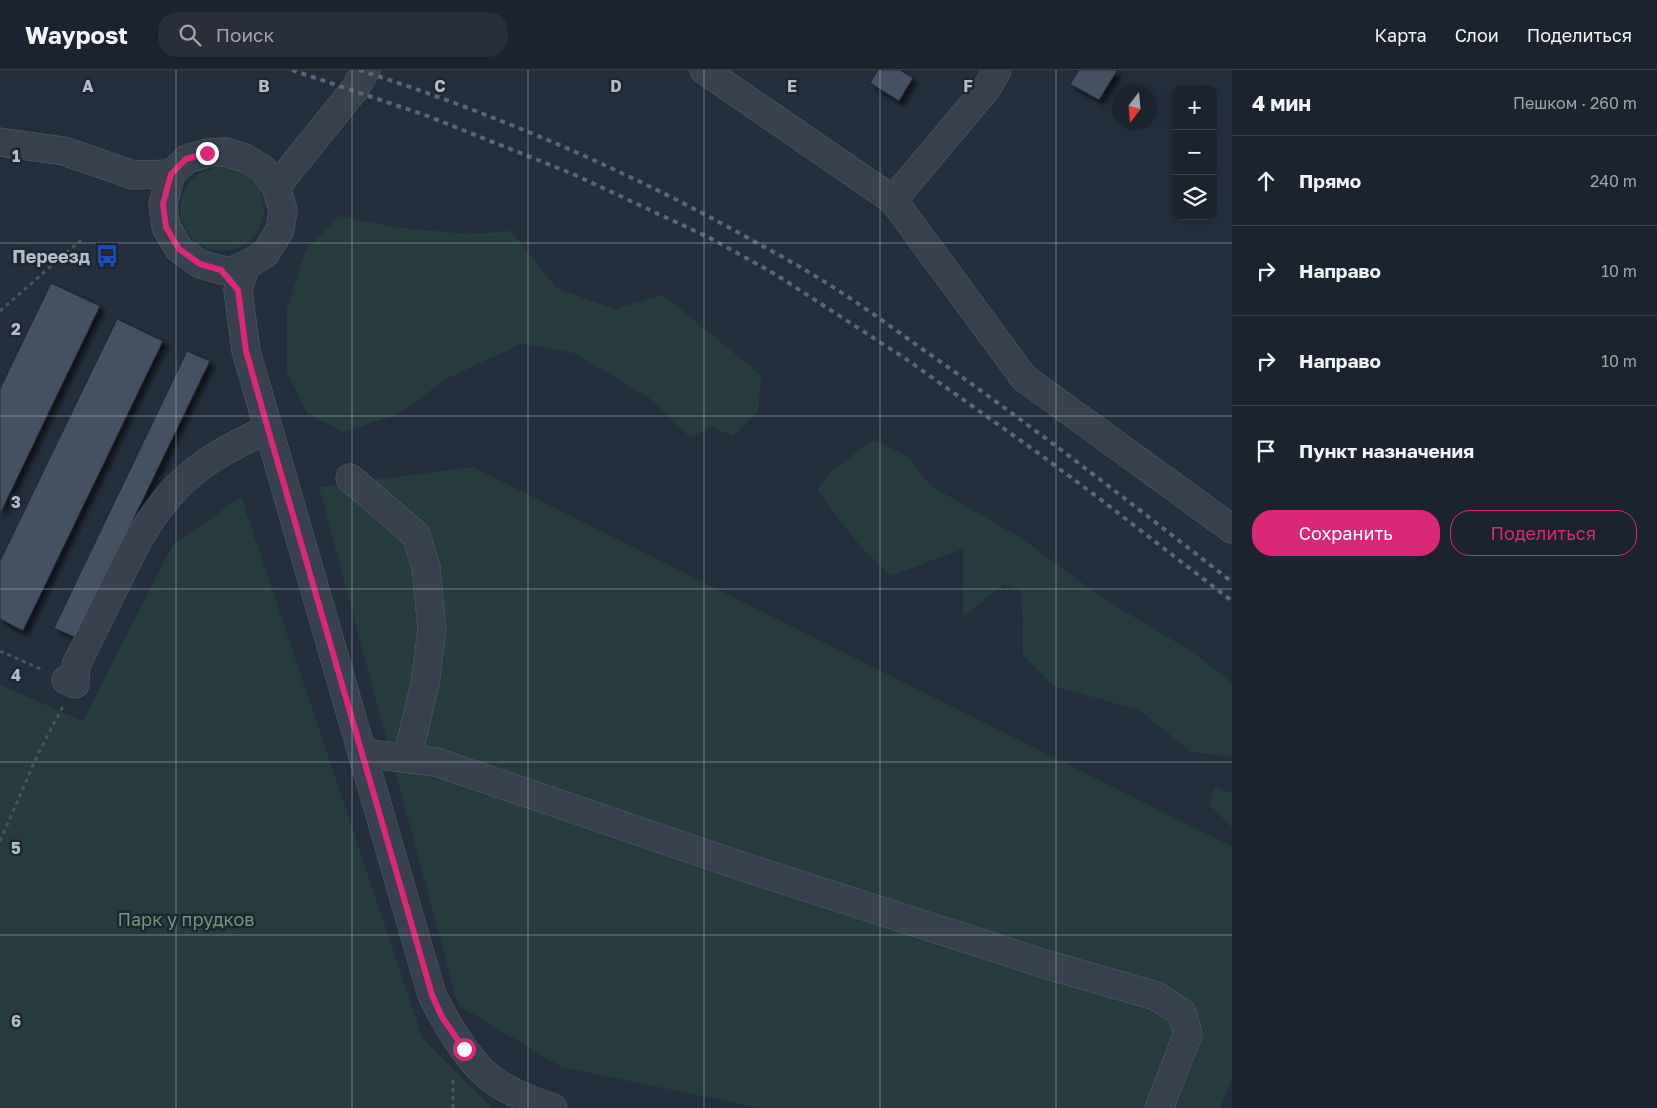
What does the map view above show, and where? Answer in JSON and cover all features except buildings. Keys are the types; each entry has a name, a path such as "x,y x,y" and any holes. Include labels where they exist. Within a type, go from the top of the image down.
{"street":[{"path":"269,178 295,165 354,90 366,70"},
{"path":"704,70 893,200 1024,378 1232,530"},
{"path":"893,200 987,88 997,70"},
{"path":"0,142 64,151 134,175 171,174"},
{"path":"225,152 246,158 269,178 283,210 280,230 265,254 235,275 200,264 179,249 166,227 163,204 171,174 186,159 207,153 225,152"},
{"path":"134,175 147,191 163,204"},
{"path":"235,275 246,351 432,995 442,1017 482,1070 516,1094 553,1108"},
{"path":"70,682 76,665 150,518 169,495 204,464 231,447 268,429"},
{"path":"350,478 416,535 426,568 432,630 425,684 407,758"},
{"path":"362,753 436,762 754,870 1048,965 1156,996 1182,1013 1188,1034 1159,1108"}],"path":[{"path":"0,311 81,240"},
{"path":"0,651 70,682 0,841"},
{"path":"453,1073 453,1108"}],"green space":[{"path":"222,167 238,170 252,179 261,193 264,209 261,225 252,239 238,248 222,251 206,248 192,239 183,225 180,209 183,193 192,179 206,170"},
{"path":"339,216 393,227 468,234 511,231 556,288 615,309 663,295 761,375 758,412 733,436 712,427 690,437 648,397 574,353 521,344 450,377 396,415 343,432 307,413 287,372 287,309 306,250"},
{"path":"874,440 908,457 931,486 1021,538 1104,599 1194,653 1232,683 1232,757 1191,752 1139,710 1053,686 1023,656 1022,590 1004,584 963,617 963,549 890,576 855,540 817,490 834,469"},
{"path":"473,467 1232,847 1232,1078 1220,1108 761,1108 561,1067 458,1005 319,487"},
{"name":"Парк у прудков","path":"241,497 423,1039 492,1108 0,1108 0,685 83,721 172,546"},
{"path":"1215,787 1232,793 1232,827 1209,804"}],"railway":[{"path":"292,70 425,115 573,174 710,238 775,274 906,359 1034,450 1232,601"},
{"path":"359,70 459,105 558,144 654,189 802,268 860,305 1042,435 1232,582"}],"place":[{"name":"Переезд","path":"107,256"}],"route":[{"path":"207,153 186,159 171,174 163,204 166,227 179,249 200,264 221,270 238,290 246,351 432,995 442,1017 464,1049"}]}
